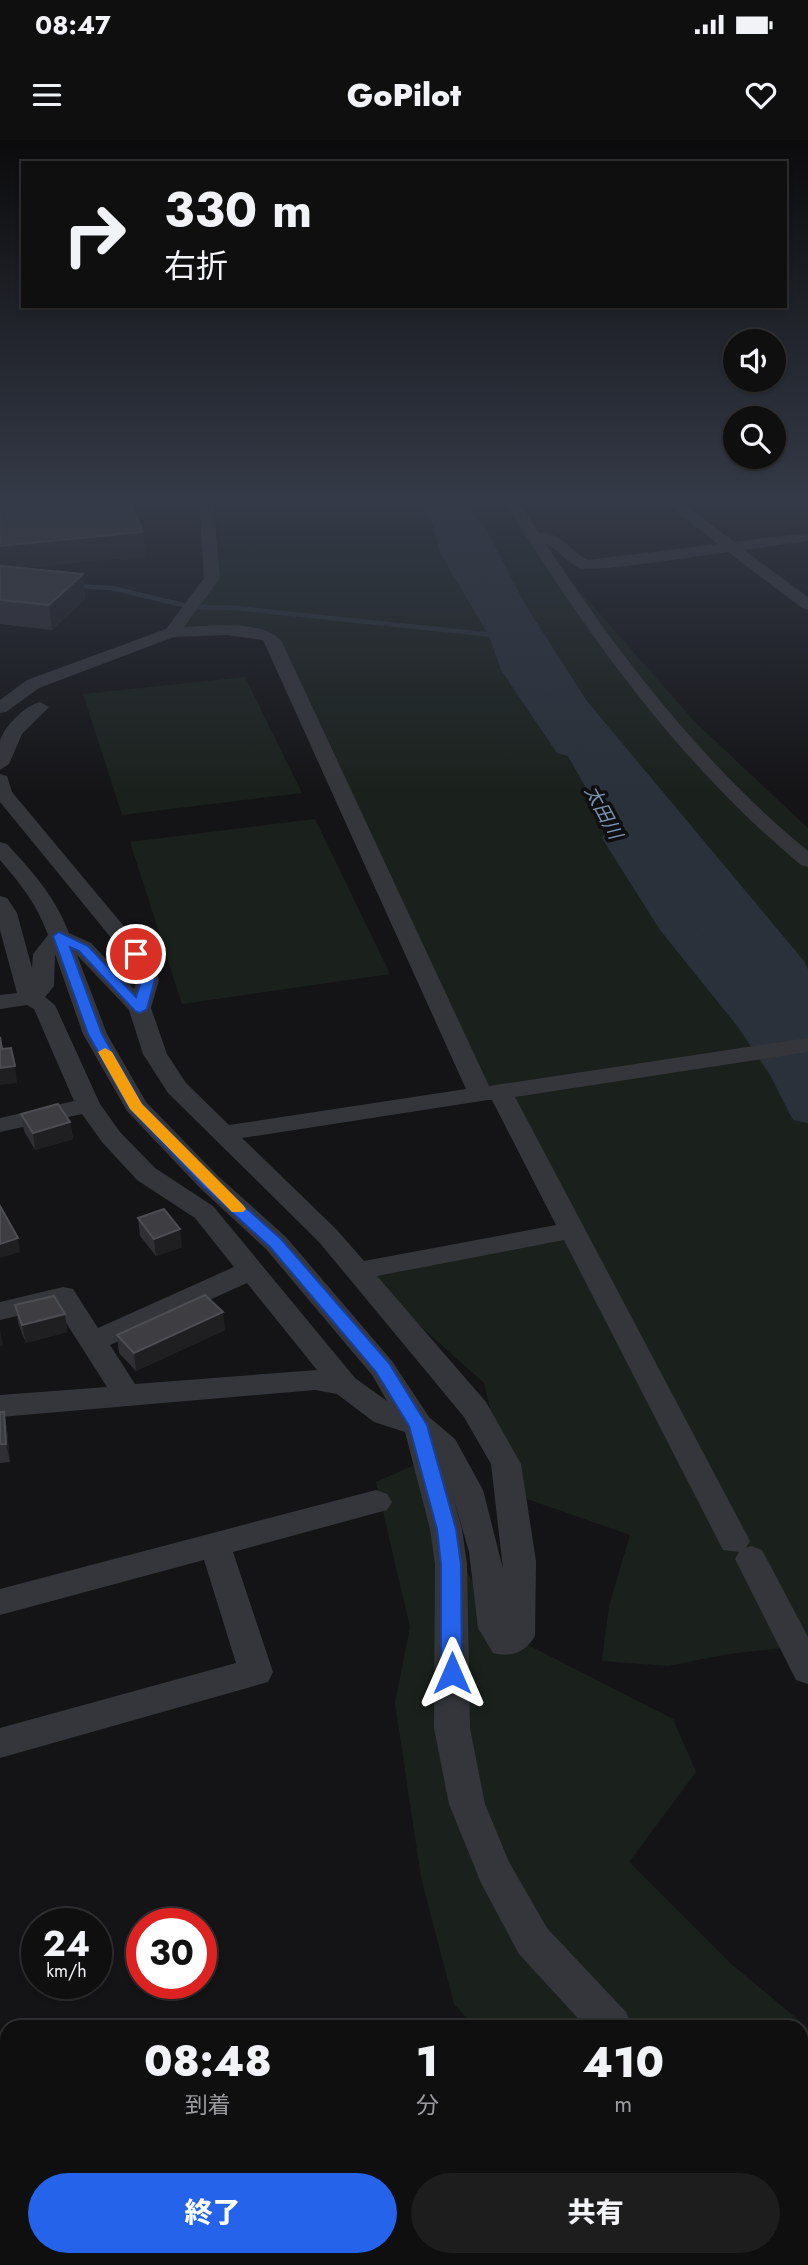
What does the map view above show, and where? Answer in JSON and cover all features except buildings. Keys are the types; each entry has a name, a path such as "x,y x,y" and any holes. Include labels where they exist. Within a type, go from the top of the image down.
{"street":[{"path":"172,632 199,596"},
{"path":"574,596 610,649 725,786 808,861"},
{"path":"0,708 33,684 172,632 227,630 261,635 274,642 499,1092 808,1670"},
{"path":"0,764 5,745 20,723 40,707"},
{"path":"0,780 3,793 136,954 148,979 140,1009"},
{"path":"0,848 32,884 53,918 59,936 95,1034 136,1106 209,1182 276,1243 382,1368 418,1425 444,1447 467,1490 485,1552 495,1628 505,1643 518,1636 520,1561 506,1464 475,1410 328,1236 177,1087 155,1054 140,1009 83,948 59,936"},
{"path":"0,902 6,913 30,998 44,1005 88,1105 111,1137 146,1174 204,1212 345,1385 385,1413 418,1425"},
{"path":"0,1002 30,998 44,986 44,954 59,936"},
{"path":"224,1133 808,1045"},
{"path":"0,1125 88,1105"},
{"path":"359,1271 572,1230"},
{"path":"92,1342 252,1270"},
{"path":"0,1311 63,1296 127,1395"},
{"path":"0,1406 315,1380 345,1385"},
{"path":"418,1425 448,1541 451,1564 452,1728 467,1804 494,1871 533,1941 606,2020"},
{"path":"0,1602 376,1502"},
{"path":"0,1743 256,1672 215,1545"}],"shaded area":[{"path":"200,596 480,596 510,655 599,811 651,888 779,1060 805,1105 808,1126 808,1676 792,1647 728,1654 668,1666 602,1661 609,1606 630,1535 510,1493 484,1383 359,1271 567,1231 414,949 269,637 178,626"},
{"path":"521,596 584,596 696,723 808,828 808,969 587,701"},
{"path":"245,677 302,793 122,815 83,694"},
{"path":"315,819 390,974 182,1004 130,842"},
{"path":"428,1459 446,1529 495,1628 673,1719 696,1772 629,1862 729,1962 798,2020 469,2020 454,2004 421,1877 395,1703 410,1627 376,1482"}],"water":[{"path":"480,596 521,596 587,701 804,961 808,969 808,1126 805,1105 779,1060 651,888 599,811 510,655"}],"waterway":[{"path":"146,596 191,607 236,608 503,636"},
{"name":"太田川","path":"479,596 503,636 515,670 568,747"},
{"name":"太田川","path":"619,838 673,922 752,1020 790,1075 808,1111"}],"slow traffic":[{"path":"105,1052 136,1106 238,1209"}],"route":[{"path":"136,954 148,979 140,1009 83,948 59,936 95,1034 136,1106 209,1182 276,1243 382,1368 418,1425 446,1529 451,1564 452,1673"}]}
